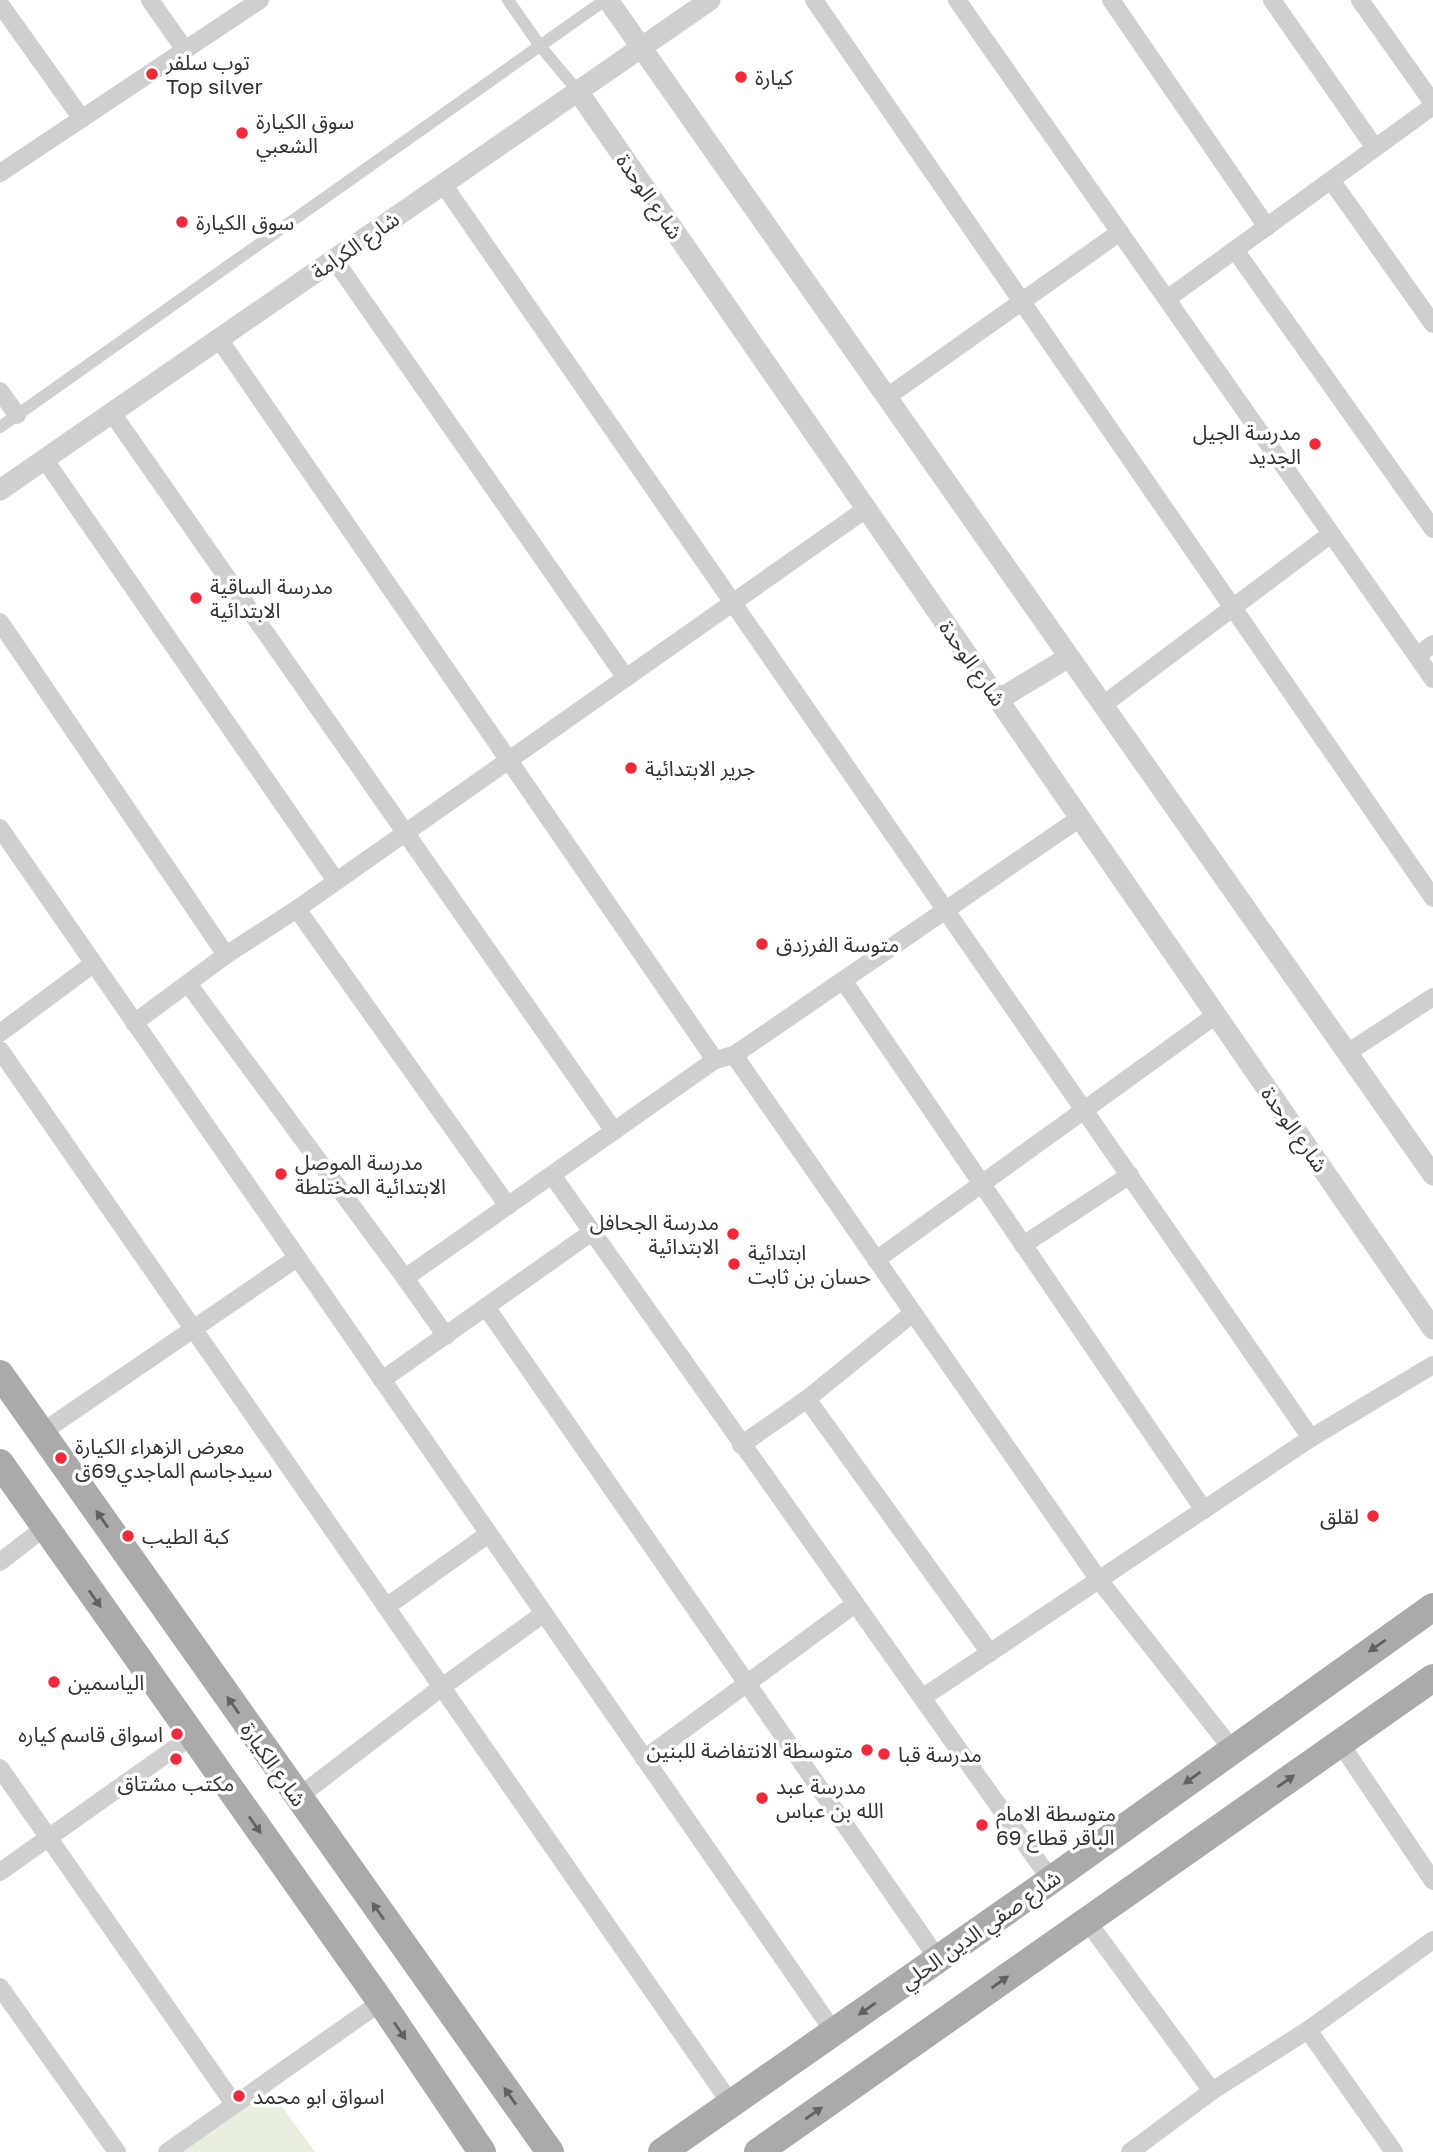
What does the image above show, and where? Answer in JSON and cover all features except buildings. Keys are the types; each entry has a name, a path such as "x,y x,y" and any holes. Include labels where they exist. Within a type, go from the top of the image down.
{"main road":[{"name":"شارع الكيارة","path":"0,1374 8,1403 41,1433 550,2152"},
{"path":"0,1463 381,2003 482,2152"},
{"name":"شارع صفي الدين الحلي","path":"662,2152 1051,1880 1433,1606"},
{"path":"758,2152 1433,1678"}],"street":[{"path":"150,0 185,50"},
{"path":"0,173 260,0"},
{"name":"شارع الوحدة","path":"508,0 540,46 577,90 1433,1329"},
{"path":"0,427 607,0 1433,1175"},
{"name":"شارع الكرامة","path":"0,490 710,0"},
{"path":"814,0 1232,608 1426,872 1433,898"},
{"path":"957,0 1433,679"},
{"path":"1111,0 1267,227"},
{"path":"1272,0 1375,148"},
{"path":"1167,299 1433,105 1360,0"},
{"path":"0,4 82,119"},
{"path":"1331,180 1433,324"},
{"path":"443,184 1311,1438"},
{"path":"887,397 1120,232"},
{"path":"1235,250 1433,529"},
{"path":"334,259 626,678"},
{"path":"219,339 715,1060"},
{"path":"0,391 17,415"},
{"path":"112,413 614,1131"},
{"path":"45,460 336,881"},
{"path":"134,1023 189,985 226,955 297,909 866,509"},
{"path":"1103,705 1331,534"},
{"path":"0,622 226,955"},
{"path":"1417,656 1433,644"},
{"path":"998,700 1069,657"},
{"path":"405,1278 715,1060 734,1055 1080,818"},
{"path":"0,828 487,1535 834,2032"},
{"path":"297,909 508,1206"},
{"path":"0,1033 93,964"},
{"path":"843,981 1204,1510"},
{"path":"189,985 446,1336"},
{"path":"1347,1053 1433,997"},
{"path":"876,1260 1216,1015"},
{"path":"0,1050 731,2104"},
{"path":"734,1055 1099,1580 1232,1749"},
{"path":"551,1175 1051,1880"},
{"path":"1023,1245 1129,1175"},
{"path":"382,1380 592,1232"},
{"path":"41,1433 297,1258"},
{"path":"486,1307 938,1959"},
{"path":"741,1445 807,1399 913,1313"},
{"path":"922,1698 1311,1438 1433,1365"},
{"path":"807,1399 990,1653"},
{"path":"0,1562 44,1528"},
{"path":"386,1606 487,1535"},
{"path":"644,1759 855,1604"},
{"path":"297,1798 544,1614"},
{"path":"0,1872 192,1736"},
{"path":"1340,1743 1433,1881"},
{"path":"0,1768 234,2104"},
{"path":"1087,1921 1212,2091"},
{"path":"1130,2152 1212,2091 1308,2030 1433,1940"},
{"path":"0,1987 117,2152"},
{"path":"167,2152 381,2003"},
{"path":"1308,2030 1394,2152"}],"green space":[{"path":"265,2083 315,2152 167,2152"}],"place":[{"name":"توب سلفر Top silver","path":"152,74"},
{"name":"كيارة","path":"741,77"},
{"name":"سوق الكيارة الشعبي","path":"242,133"},
{"name":"سوق الكيارة","path":"182,222"},
{"name":"مدرسة الجيل الجديد","path":"1315,444"},
{"name":"مدرسة الساقية الابتدائية","path":"196,598"},
{"name":"جرير الابتدائية","path":"631,768"},
{"name":"متوسة الفرزدق","path":"762,944"},
{"name":"مدرسة الموصل الابتدائية المختلطة","path":"281,1174"},
{"name":"مدرسة الجحافل الابتدائية","path":"733,1234"},
{"name":"ابتدائية حسان بن ثابت","path":"734,1264"},
{"name":"معرض الزهراء الكيارة سيدجاسم الماجدي69ق","path":"61,1458"},
{"name":"لقلق","path":"1373,1516"},
{"name":"كبة الطيب","path":"128,1536"},
{"name":"الياسمين","path":"54,1682"},
{"name":"اسواق قاسم كياره","path":"177,1734"},
{"name":"متوسطة الانتفاضة للبنين","path":"867,1750"},
{"name":"مدرسة قبا","path":"884,1754"},
{"name":"مكتب مشتاق","path":"176,1759"},
{"name":"مدرسة عبد الله بن عباس","path":"762,1798"},
{"name":"متوسطة الامام الباقر قطاع 69","path":"982,1825"},
{"name":"اسواق ابو محمد","path":"239,2096"}]}
